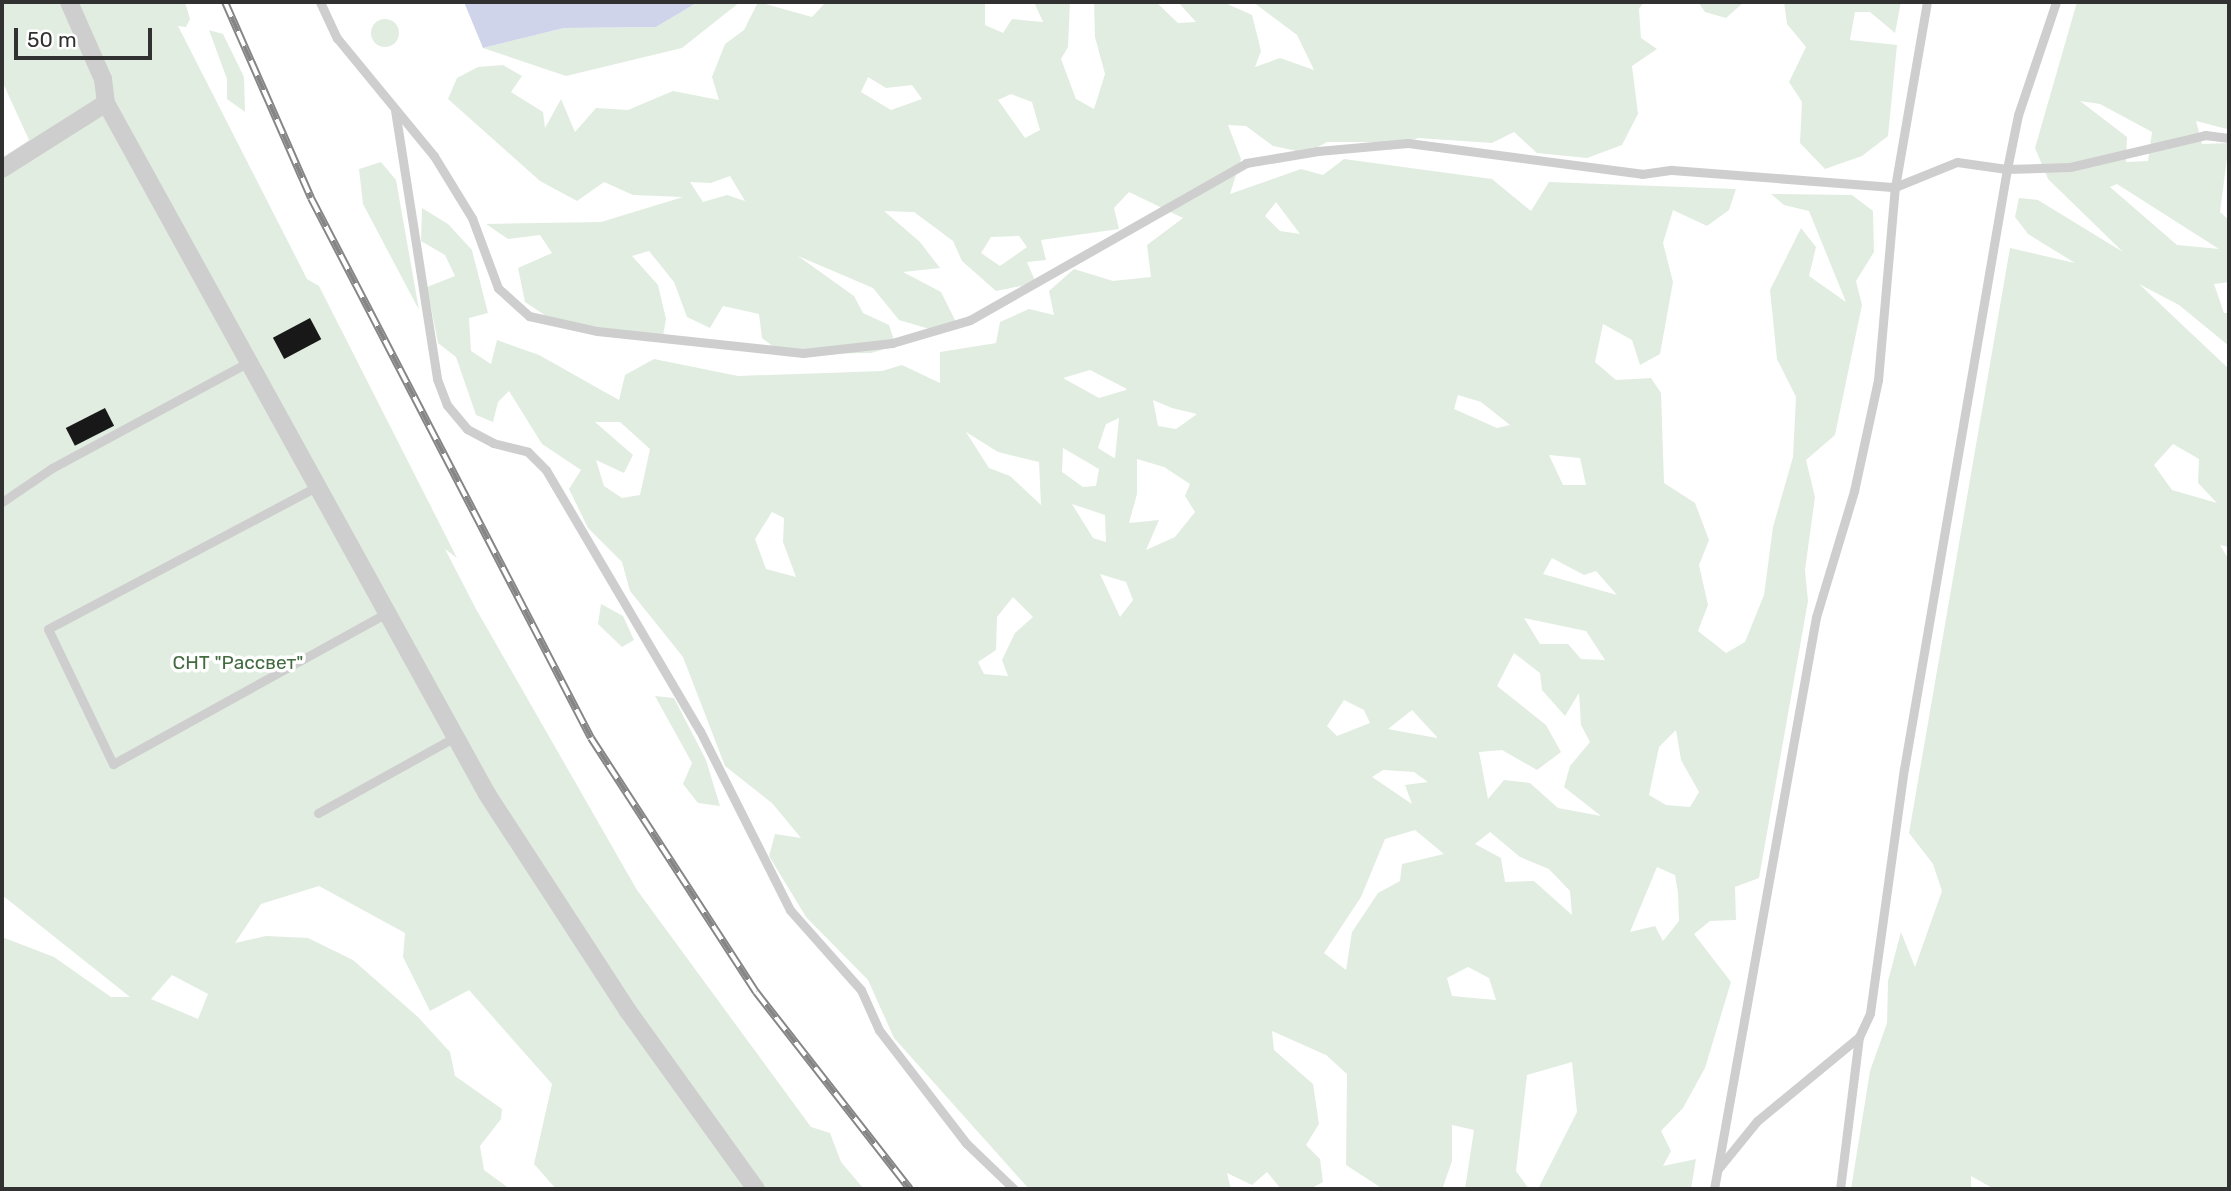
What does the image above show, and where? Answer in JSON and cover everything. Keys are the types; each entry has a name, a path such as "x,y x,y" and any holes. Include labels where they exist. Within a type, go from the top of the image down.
{"street":[{"path":"69,2 103,79 106,103 455,737 628,1011 756,1189"},
{"path":"2,169 106,103"}],"lane":[{"path":"320,2 337,38 434,156 472,218 498,288 529,316 597,331 803,353 892,343 970,320 1246,163 1318,151 1408,142 1642,174 1672,170 1895,187 1957,162 2007,169 2070,167 2205,135 2229,138"},
{"path":"1714,1189 1816,617 1854,491 1878,380 1895,187 1927,2"},
{"path":"1840,1189 1859,1037 1870,1013 1904,769 2007,169 2018,115 2056,2"},
{"path":"395,110 437,379 447,405 467,429 493,443 528,452 546,470 700,731 790,910 861,990 879,1030 966,1143 1014,1189"},
{"path":"2,502 52,468 250,362"},
{"path":"316,487 48,629 113,764 386,613"},
{"path":"318,813 455,737"},
{"path":"1716,1170 1757,1121 1859,1037"}],"green space":[{"name":"СНТ \"Рассвет\"","path":"2,2 185,2 190,19 186,27 178,26 307,279 319,286 457,558 445,549 476,609 637,890 811,1127 830,1133 841,1162 864,1189 556,1189 534,1164 552,1084 469,990 430,1011 403,957 405,933 319,886 261,904 235,943 266,936 308,938 353,960 418,1017 450,1052 455,1076 502,1109 501,1119 480,1146 484,1170 510,1189 2,1189 2,937 54,957 111,997 130,997 2,895 2,158 29,140 2,81","holes":["172,975 208,994 198,1019 151,999"]},
{"path":"698,2 740,2 682,48 566,76 483,48 564,28 656,27"},
{"path":"758,2 812,17 826,2 985,2 985,25 1003,33 1012,19 1043,22 1034,2 1070,2 1068,47 1061,59 1076,99 1094,109 1105,74 1095,37 1094,2 1156,2 1178,23 1196,22 1178,2 1223,2 1252,15 1261,51 1255,67 1280,58 1314,70 1297,35 1253,2 1644,2 1639,9 1641,38 1657,49 1632,66 1638,114 1622,145 1587,158 1537,153 1514,132 1492,143 1418,138 1394,148 1382,142 1327,142 1307,153 1273,146 1246,126 1228,125 1241,159 1230,194 1301,169 1323,175 1344,159 1492,179 1531,211 1549,182 1736,189 1729,210 1707,226 1673,210 1663,243 1673,282 1660,354 1640,365 1632,340 1603,324 1595,362 1616,380 1651,378 1661,393 1664,483 1695,503 1709,540 1699,565 1708,605 1698,631 1726,653 1745,642 1764,595 1773,527 1793,457 1796,397 1777,359 1770,290 1801,228 1816,247 1809,276 1846,302 1809,211 1784,205 1771,194 1852,195 1873,211 1874,252 1856,281 1862,305 1835,435 1806,460 1815,497 1805,570 1808,601 1759,878 1735,887 1736,920 1710,921 1694,934 1731,982 1705,1068 1683,1108 1661,1131 1671,1151 1663,1166 1696,1159 1691,1189 1538,1189 1577,1112 1572,1062 1527,1075 1516,1171 1529,1189 1465,1189 1474,1130 1452,1125 1452,1161 1443,1187 1383,1189 1346,1165 1347,1074 1326,1055 1272,1031 1274,1050 1313,1084 1319,1124 1306,1145 1320,1159 1323,1182 1310,1189 1281,1189 1267,1172 1252,1185 1227,1173 1231,1189 1029,1189 894,1038 868,980 806,917 769,856 775,834 801,838 772,803 725,766 683,657 630,591 622,562 588,528 569,489 581,470 542,444 509,391 498,402 493,422 476,415 456,357 438,343 427,287 455,276 445,255 421,241 422,208 448,224 472,250 488,313 469,318 471,351 491,364 497,340 539,355 619,400 625,375 654,359 738,376 882,371 902,365 940,383 940,352 996,343 1000,322 1029,309 1054,315 1049,291 1074,269 1113,281 1151,277 1147,245 1183,218 1129,192 1114,208 1119,229 1041,240 1046,260 1027,262 1036,283 996,291 962,261 953,241 914,212 884,211 920,242 940,268 903,272 941,292 955,320 943,333 899,320 873,288 798,256 854,296 863,313 889,325 896,346 871,353 783,354 762,338 759,314 723,306 710,328 687,317 674,282 649,251 632,256 658,285 666,319 663,336 555,322 525,302 518,268 552,253 540,235 508,239 486,224 601,222 683,197 633,195 604,182 577,201 540,181 448,99 457,78 478,67 503,65 522,76 511,92 543,112 545,128 561,99 575,132 596,108 628,110 673,91 719,100 712,77 725,44 744,30","holes":["868,77 886,88 912,85 922,99 891,110 861,92","1011,94 1032,102 1040,130 1025,138 998,100","730,176 745,201 727,195 703,202 690,182 711,183","1276,202 1300,234 1280,231 1265,216","1019,236 1027,247 1000,266 981,253 991,237","1090,370 1127,389 1099,398 1063,378","1458,395 1481,402 1510,425 1497,428 1454,409","1153,400 1197,414 1176,429 1158,426","1119,418 1115,458 1098,448 1106,424","595,422 620,422 650,449 640,495 622,498 604,486 596,460 624,473 633,455","966,432 998,452 1039,462 1041,505 1010,476 989,468","1063,448 1099,469 1096,486 1083,487 1062,472","1549,455 1580,458 1586,485 1563,485","1137,459 1164,467 1190,484 1185,496 1195,512 1175,537 1146,550 1159,520 1129,523 1137,494","1072,504 1105,515 1106,542 1093,538","772,512 784,518 783,542 796,577 766,569 755,539","1552,558 1584,575 1596,571 1617,595 1543,574","1100,574 1126,582 1133,600 1120,617","1013,597 1033,617 1015,633 1002,660 1008,676 984,674 978,662 996,650 997,617","1524,618 1586,631 1605,660 1581,659 1568,644 1540,644","1514,653 1540,673 1542,690 1565,716 1579,693 1581,725 1590,742 1570,766 1564,787 1601,816 1558,808 1530,783 1504,780 1488,799 1479,752 1502,750 1537,770 1561,752 1546,725 1497,686","1344,700 1364,710 1370,723 1337,736 1327,726","1412,710 1437,737 1437,738 1388,729","1676,730 1681,760 1699,792 1690,807 1666,805 1649,795 1659,747","1383,770 1414,772 1428,782 1405,785 1412,804 1372,777","1415,830 1444,854 1402,864 1400,881 1378,893 1352,932 1346,970 1324,953 1361,897 1385,839","1490,832 1520,857 1549,869 1570,891 1572,915 1534,881 1505,882 1501,858 1475,844","1657,867 1675,875 1679,921 1663,941 1655,926 1630,932","1468,967 1489,978 1496,1000 1452,996 1447,978"]},
{"path":"1698,2 1744,2 1726,18 1705,12"},
{"path":"1784,2 1901,2 1895,33 1870,12 1855,12 1850,40 1897,45 1888,136 1862,156 1825,169 1800,143 1802,102 1789,82 1806,47 1787,24"},
{"path":"2077,2 2229,2 2229,136 2227,129 2196,121 2202,144 2229,143 2220,212 2229,220 2229,282 2214,284 2224,313 2229,313 2229,346 2179,305 2139,284 2229,369 2229,547 2220,545 2229,560 2229,1189 1994,1189 1971,1176 1971,1189 1851,1189 1870,1071 1887,1023 1888,981 1901,932 1915,967 1942,891 1933,864 1909,833 2010,248 2075,263 2028,234 2015,217 2019,198 2038,200 2123,252 2048,179 2035,148","holes":["2080,101 2100,104 2152,132 2148,161 2126,162 2127,137","2117,184 2219,249 2177,245 2110,187","2173,444 2199,459 2198,483 2217,503 2172,490 2154,465"]},
{"path":"385,19 395,23 399,33 395,43 385,47 375,43 371,33 375,23"},
{"path":"209,30 223,34 244,77 245,112 227,99 227,79"},
{"path":"381,162 396,180 419,310 363,204 359,169"},
{"path":"601,604 623,616 634,640 622,647 598,624"},
{"path":"655,696 674,698 706,760 720,806 698,803 683,784 692,763"}],"water":[{"path":"464,2 698,2 656,27 564,28 483,48"}],"building":[{"path":"310,318 321,339 284,359 273,338"},
{"path":"105,408 114,426 75,446 66,428"}],"railway":[{"path":"225,2 311,198 591,738 756,992 910,1189"}]}
